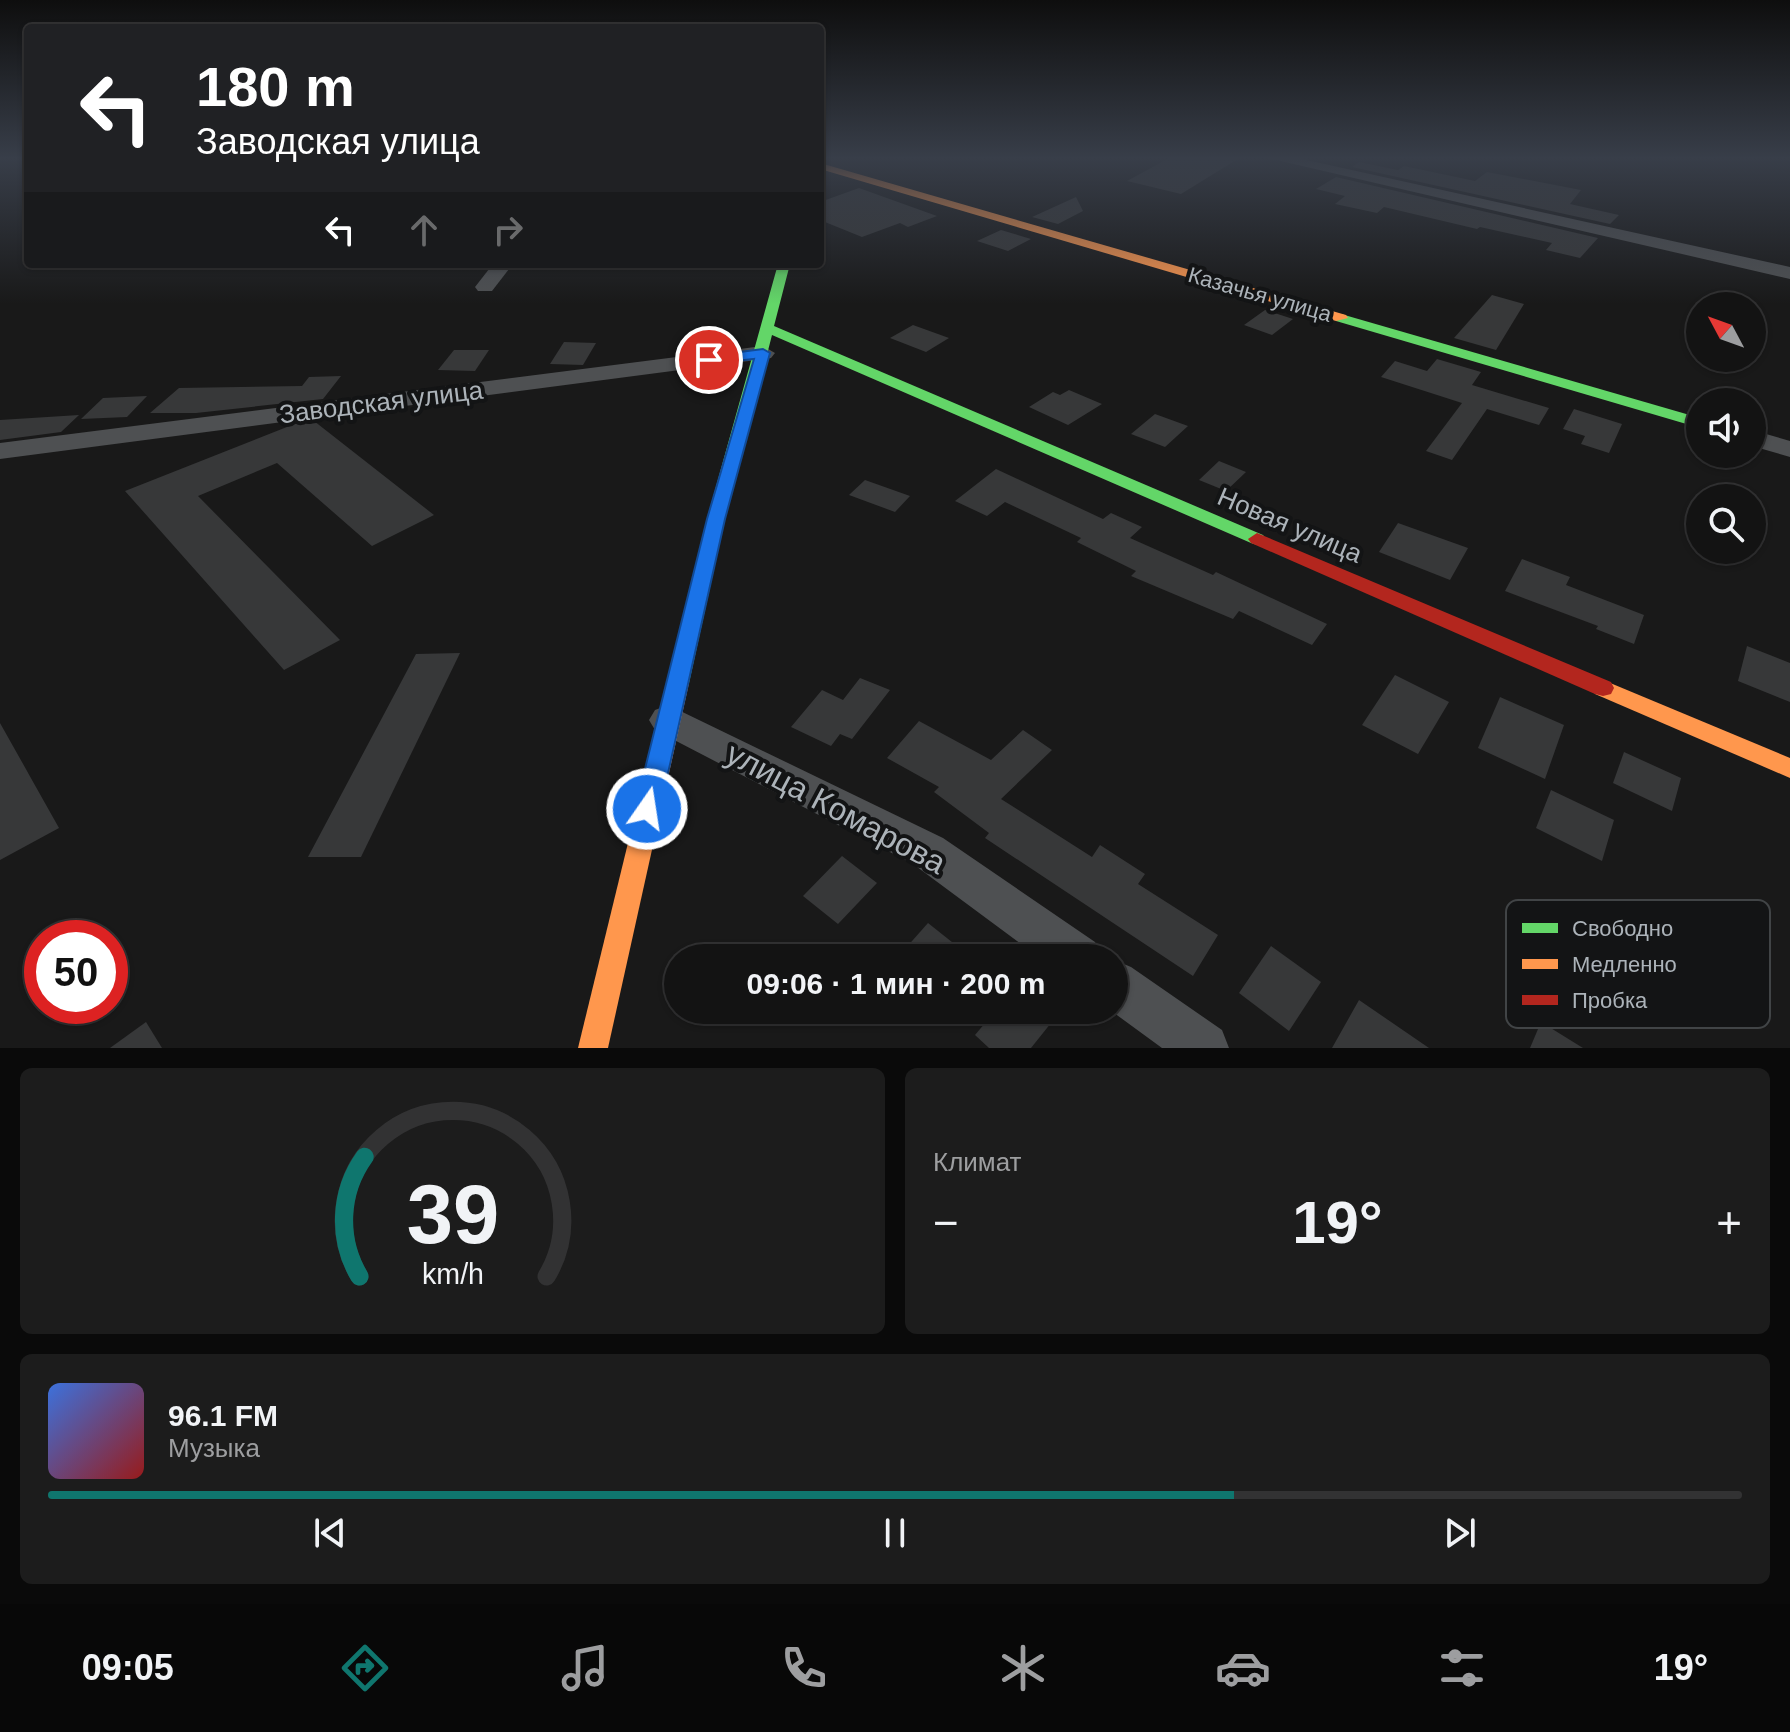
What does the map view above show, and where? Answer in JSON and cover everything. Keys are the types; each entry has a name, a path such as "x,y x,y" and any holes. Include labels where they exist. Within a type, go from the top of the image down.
{"street":[{"name":"Казачья улица","path":"957,206 1686,419"},
{"path":"1490,206 1790,273"},
{"path":"485,287 500,268"},
{"path":"593,1048 716,519 783,268"},
{"name":"Заводская улица","path":"0,451 766,341"},
{"name":"Новая улица","path":"766,341 1790,768"},
{"path":"1766,442 1790,449"},
{"name":"улица Комарова","path":"668,720 928,851 1058,944"},
{"path":"1128,994 1204,1048"}],"building":[{"path":"824,206 909,206 937,216 908,227 900,223 862,237 824,222"},
{"path":"1056,206 1080,206 1083,211 1058,224 1032,217"},
{"path":"1344,206 1460,206 1598,238 1580,258 1546,250 1552,243 1480,227 1477,229 1384,207 1377,213"},
{"path":"1528,206 1578,206 1619,215 1610,224"},
{"path":"1001,230 1031,239 1008,251 977,241"},
{"path":"1492,295 1524,304 1496,350 1454,338"},
{"path":"1265,310 1293,319 1272,335 1244,325"},
{"path":"913,325 949,338 926,352 890,338"},
{"path":"564,342 596,343 583,365 550,364"},
{"path":"454,350 489,350 475,371 438,370"},
{"path":"1437,359 1481,372 1472,385 1549,408 1539,425 1487,409 1452,460 1426,451 1462,403 1381,377 1395,361 1427,371"},
{"path":"341,376 323,399 196,413 150,413 179,388 302,386 309,377"},
{"path":"1069,390 1102,404 1068,425 1029,407 1053,392 1060,395"},
{"path":"147,396 127,417 81,419 103,398"},
{"path":"1574,409 1622,424 1609,453 1581,444 1585,436 1563,429"},
{"path":"1155,414 1188,426 1165,447 1131,434"},
{"path":"79,415 61,432 0,440 0,420"},
{"path":"314,421 434,515 372,546 277,463 198,496 340,640 284,670 125,491 297,423"},
{"path":"1219,461 1246,472 1226,491 1199,480"},
{"path":"996,469 1103,519 1111,513 1142,527 1130,538 1213,575 1216,572 1327,624 1312,645 1239,611 1233,619 1131,576 1136,571 1077,542 1081,538 1005,502 987,516 955,501"},
{"path":"865,480 910,496 895,512 849,495"},
{"path":"1398,523 1468,548 1450,580 1379,552"},
{"path":"1522,559 1570,577 1566,585 1644,615 1634,644 1596,629 1598,626 1505,591"},
{"path":"1747,646 1790,663 1790,702 1738,681"},
{"path":"460,653 361,857 308,857 416,654"},
{"path":"1395,675 1449,702 1418,754 1362,725"},
{"path":"860,678 890,690 852,739 840,734 831,746 791,727 822,690 843,700"},
{"path":"1500,697 1564,725 1545,779 1478,748"},
{"path":"919,721 991,760 1023,730 1052,750 1001,799 1092,857 1100,845 1145,874 1138,884 1218,935 1193,976 985,838 989,833 934,792 939,787 887,758"},
{"path":"0,723 59,828 0,860"},
{"path":"1624,752 1681,778 1672,811 1613,783"},
{"path":"1551,790 1614,820 1602,861 1536,828"},
{"path":"842,856 877,883 838,924 803,896"},
{"path":"928,923 954,944 909,944"},
{"path":"1271,946 1321,982 1289,1031 1239,993"},
{"path":"1359,1000 1429,1048 1332,1048"},
{"path":"146,1022 162,1048 110,1048"},
{"path":"984,1024 1050,1024 1031,1048 989,1048 975,1035"},
{"path":"1538,1028 1551,1028 1583,1048 1530,1048"}],"traffic: fast":[{"path":"678,683 716,519 783,268"},
{"path":"1341,318 1686,419"},
{"path":"769,329 1257,539"}],"traffic: slow":[{"path":"957,206 1341,318"},
{"path":"593,1048 678,683"},
{"path":"1603,688 1790,768"}],"traffic: jam":[{"path":"1257,539 1603,688"}],"route":[{"path":"647,809 716,519 763,353 709,360"}]}
